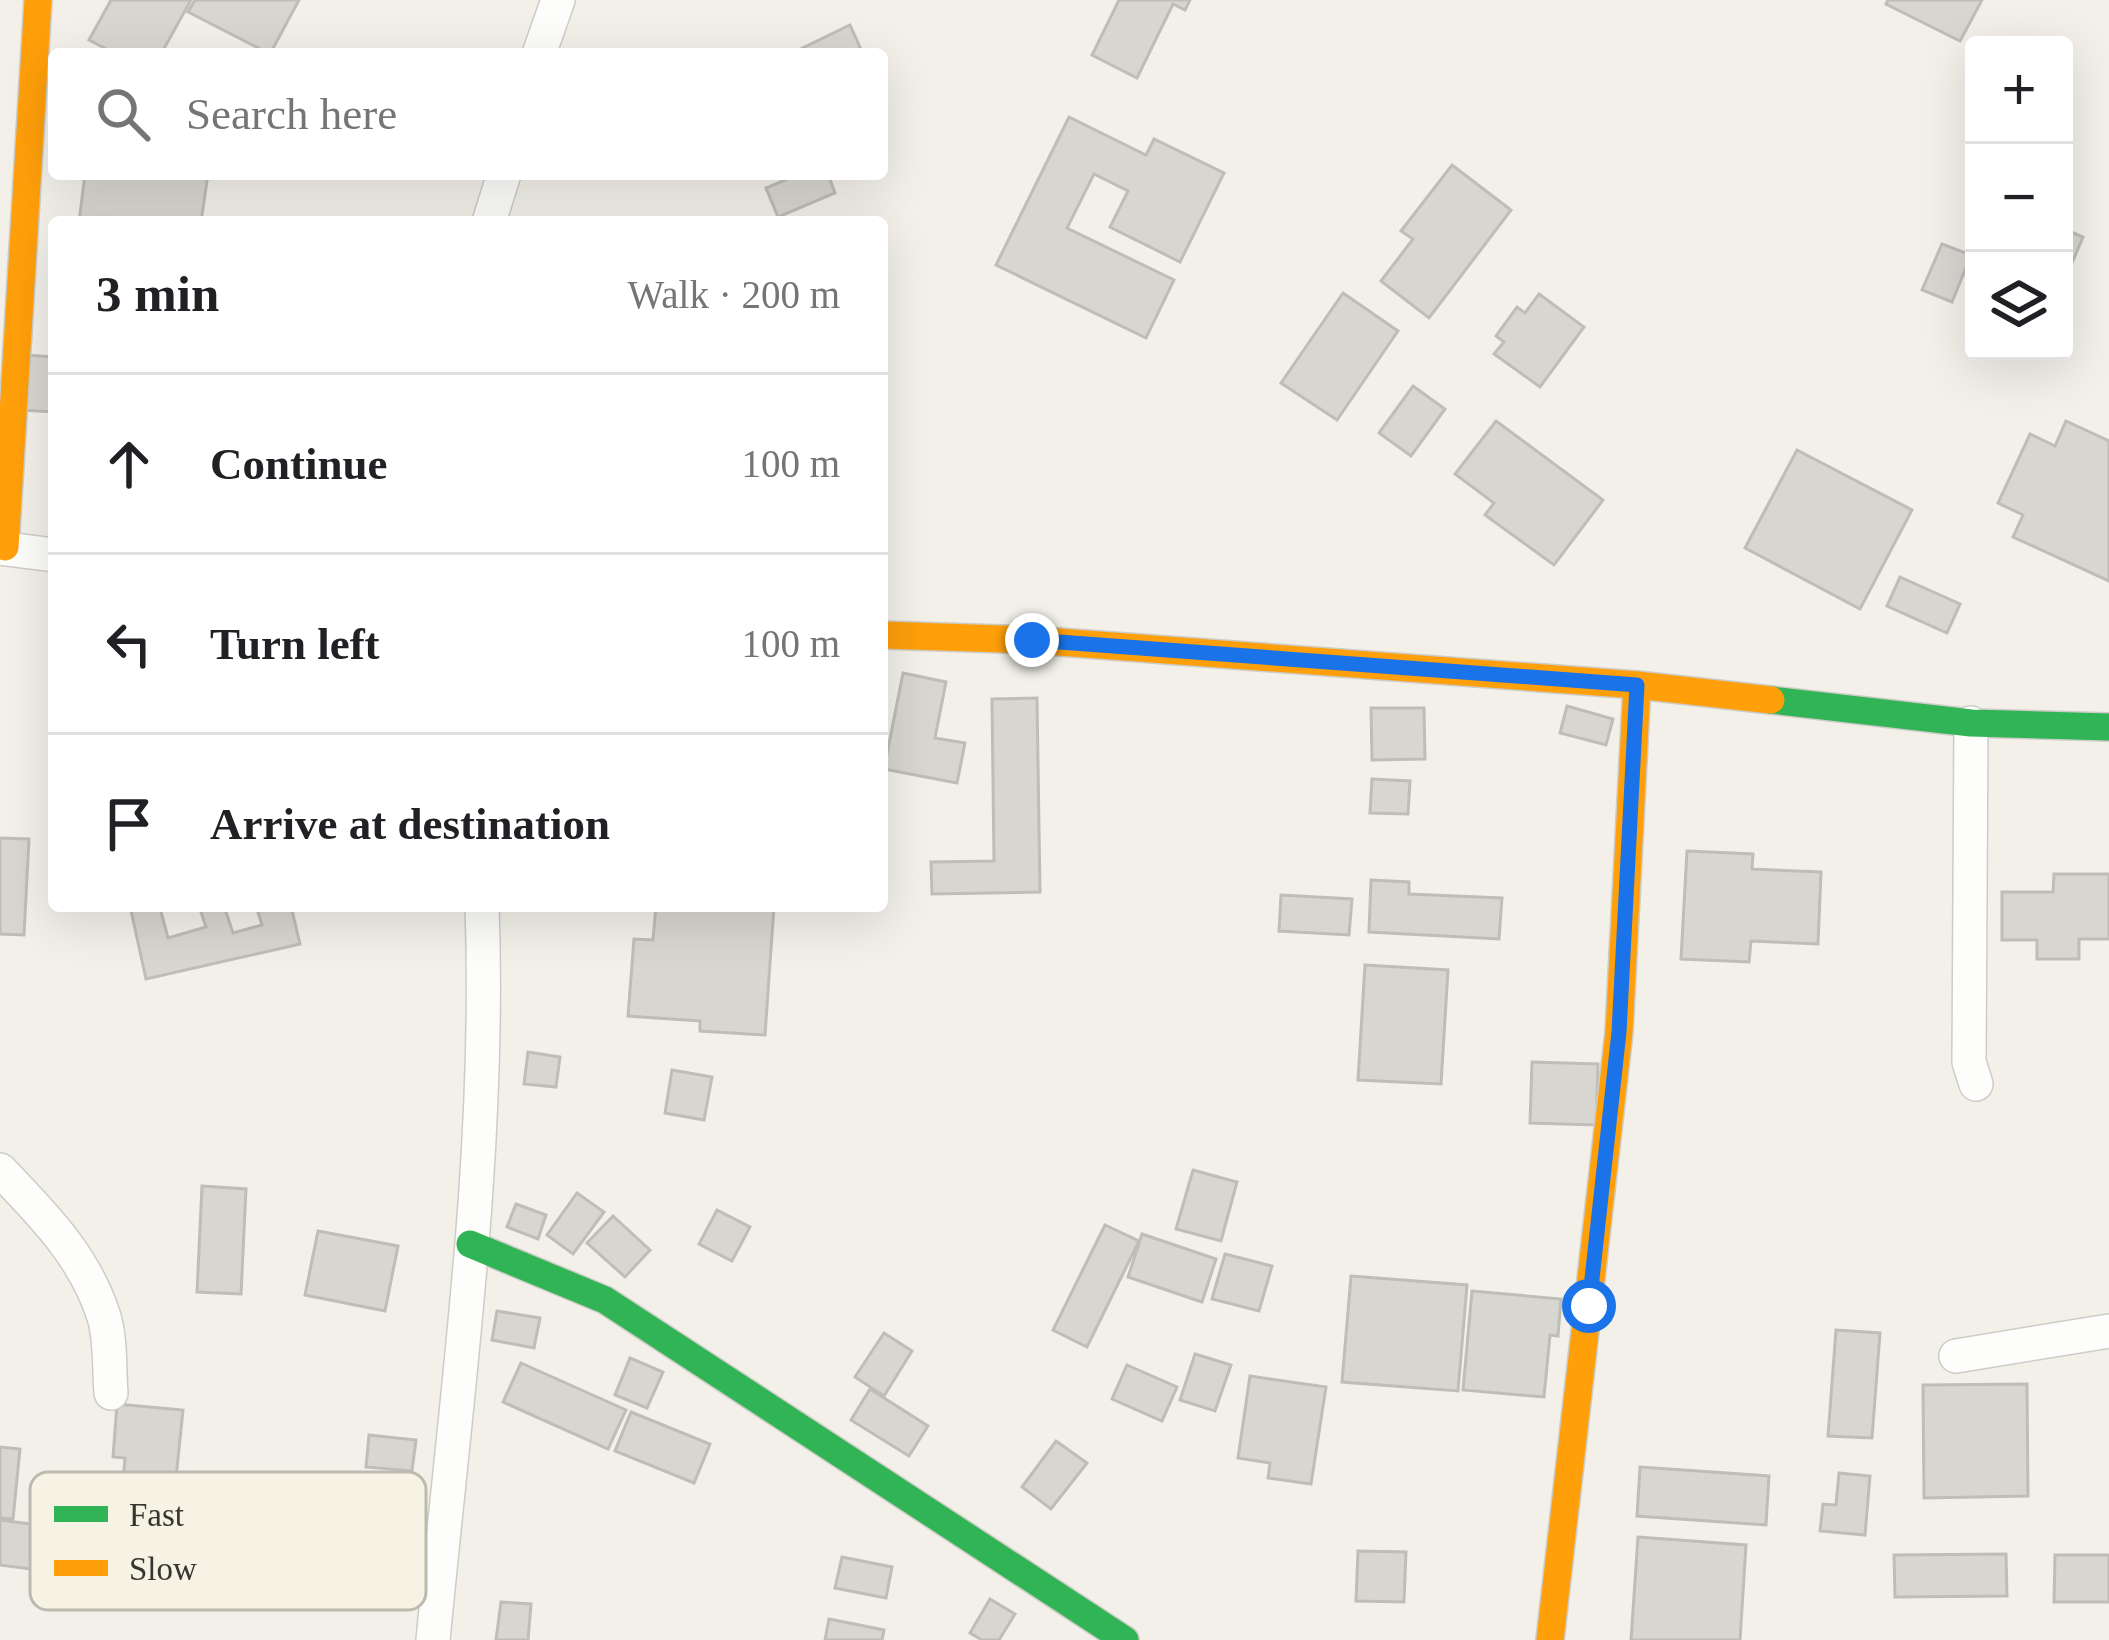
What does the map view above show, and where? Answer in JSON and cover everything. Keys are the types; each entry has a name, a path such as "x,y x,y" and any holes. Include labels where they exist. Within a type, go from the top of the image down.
{"street":[{"path":"38,0 14,111 3,547 48,553"},
{"path":"541,48 558,0"},
{"path":"491,216 501,180"},
{"path":"888,634 1032,640 1637,685 1971,723 2109,727"},
{"path":"1550,1640 1619,1032 1637,685"},
{"path":"1971,723 1969,1062 1976,1084"},
{"path":"433,1640 470,1244 484,963 482,912"},
{"path":"0,1170 61,1234 86,1273 105,1320 110,1393"},
{"path":"470,1244 605,1300 1126,1640"},
{"path":"1956,1356 2109,1331"}],"building":[{"path":"111,0 191,0 164,48 104,48 89,40"},
{"path":"195,0 299,0 273,48 258,48 188,12"},
{"path":"1119,0 1190,0 1185,10 1173,4 1137,78 1092,55"},
{"path":"1888,0 1982,0 1960,41 1886,4"},
{"path":"850,25 860,48 802,48"},
{"path":"1069,117 1146,155 1154,139 1224,173 1180,262 1110,227 1128,191 1094,174 1067,228 1174,280 1146,338 996,265"},
{"path":"1452,165 1511,210 1429,318 1381,281 1413,239 1401,231"},
{"path":"84,180 207,180 202,216 80,216"},
{"path":"785,180 830,180 835,193 778,216 766,188"},
{"path":"2073,233 2083,237 2073,261"},
{"path":"1942,244 1965,253 1965,270 1952,302 1922,290"},
{"path":"1343,293 1398,331 1337,420 1281,383"},
{"path":"1539,294 1584,327 1540,387 1494,354 1504,342 1496,336 1517,307 1525,313"},
{"path":"25,355 48,357 48,412 21,410"},
{"path":"1413,386 1445,409 1411,456 1379,433"},
{"path":"1496,421 1603,500 1554,565 1485,515 1494,503 1455,474"},
{"path":"2066,421 2109,441 2109,581 2013,537 2023,515 1998,503 2030,434 2055,446"},
{"path":"1797,450 1912,510 1860,609 1745,548"},
{"path":"1900,577 1960,604 1947,633 1887,606"},
{"path":"903,673 946,682 935,738 965,743 957,783 888,770"},
{"path":"1037,698 1040,892 932,894 931,862 994,861 992,699"},
{"path":"1567,706 1613,719 1606,745 1560,733"},
{"path":"1371,708 1424,708 1425,759 1372,760"},
{"path":"1372,779 1410,781 1408,814 1370,813"},
{"path":"0,838 29,839 24,935 0,934"},
{"path":"1687,851 1753,854 1752,869 1821,872 1818,944 1751,941 1749,962 1681,959"},
{"path":"2054,874 2109,874 2109,939 2079,939 2079,959 2037,959 2037,940 2002,940 2002,892 2053,892"},
{"path":"1371,880 1409,882 1409,894 1502,898 1499,939 1369,932"},
{"path":"1281,895 1352,899 1349,935 1279,931"},
{"path":"131,912 161,912 168,938 206,927 201,912 226,912 233,933 262,925 258,912 292,912 300,944 146,979"},
{"path":"655,912 774,912 765,1035 700,1031 700,1021 628,1016 634,939 653,940"},
{"path":"1365,965 1448,970 1441,1084 1358,1080"},
{"path":"528,1052 560,1057 556,1087 524,1084"},
{"path":"1532,1062 1598,1064 1596,1125 1530,1123"},
{"path":"672,1070 712,1077 704,1120 665,1113"},
{"path":"1193,1170 1237,1182 1221,1241 1176,1229"},
{"path":"202,1186 246,1189 241,1294 197,1292"},
{"path":"577,1193 604,1212 573,1254 547,1235"},
{"path":"516,1204 546,1215 538,1239 507,1227"},
{"path":"717,1210 750,1227 732,1261 699,1244"},
{"path":"613,1216 650,1250 625,1277 587,1243"},
{"path":"1105,1225 1139,1241 1087,1347 1053,1330"},
{"path":"318,1231 398,1246 385,1311 305,1295"},
{"path":"1142,1234 1216,1259 1202,1302 1128,1277"},
{"path":"1225,1254 1272,1266 1259,1311 1212,1299"},
{"path":"1351,1276 1467,1285 1458,1391 1342,1382"},
{"path":"1472,1291 1561,1299 1558,1336 1550,1335 1544,1397 1463,1390"},
{"path":"497,1311 540,1318 534,1348 492,1340"},
{"path":"1836,1330 1880,1333 1872,1438 1828,1436"},
{"path":"884,1333 912,1351 884,1396 855,1377"},
{"path":"1195,1354 1231,1365 1215,1411 1180,1400"},
{"path":"630,1358 663,1372 647,1408 615,1395"},
{"path":"521,1363 626,1410 608,1449 503,1402"},
{"path":"1127,1365 1177,1387 1162,1421 1112,1399"},
{"path":"1250,1376 1326,1387 1311,1484 1268,1478 1270,1463 1238,1458"},
{"path":"2027,1384 2028,1496 1924,1498 1923,1385"},
{"path":"870,1389 928,1426 909,1456 851,1420"},
{"path":"117,1404 183,1410 177,1472 124,1472 125,1458 113,1457"},
{"path":"631,1412 710,1444 694,1483 615,1451"},
{"path":"369,1435 416,1440 412,1471 366,1467"},
{"path":"1056,1441 1087,1463 1051,1509 1022,1487"},
{"path":"0,1447 20,1449 13,1519 0,1518"},
{"path":"1640,1467 1769,1476 1766,1525 1637,1516"},
{"path":"1839,1473 1870,1476 1865,1535 1820,1531 1823,1504 1836,1505"},
{"path":"0,1520 30,1524 30,1569 0,1565"},
{"path":"1638,1537 1746,1545 1740,1640 1631,1640"},
{"path":"1358,1551 1406,1552 1404,1602 1356,1601"},
{"path":"2006,1554 2007,1596 1895,1597 1894,1555"},
{"path":"2055,1555 2109,1555 2109,1602 2054,1602"},
{"path":"842,1557 892,1567 886,1598 835,1588"},
{"path":"990,1599 1015,1614 999,1640 982,1640 970,1633"},
{"path":"501,1602 531,1604 528,1640 496,1640"},
{"path":"829,1619 884,1630 882,1640 825,1640"}],"traffic: fast":[{"path":"1771,700 1971,723 2109,727"},
{"path":"470,1244 605,1300 1125,1640"}],"traffic: slow":[{"path":"5,547 38,0"},
{"path":"888,635 1032,640 1637,685 1771,700"},
{"path":"1550,1640 1619,1032 1637,685"}],"route":[{"path":"1032,640 1637,685 1619,1032 1589,1306"}]}
